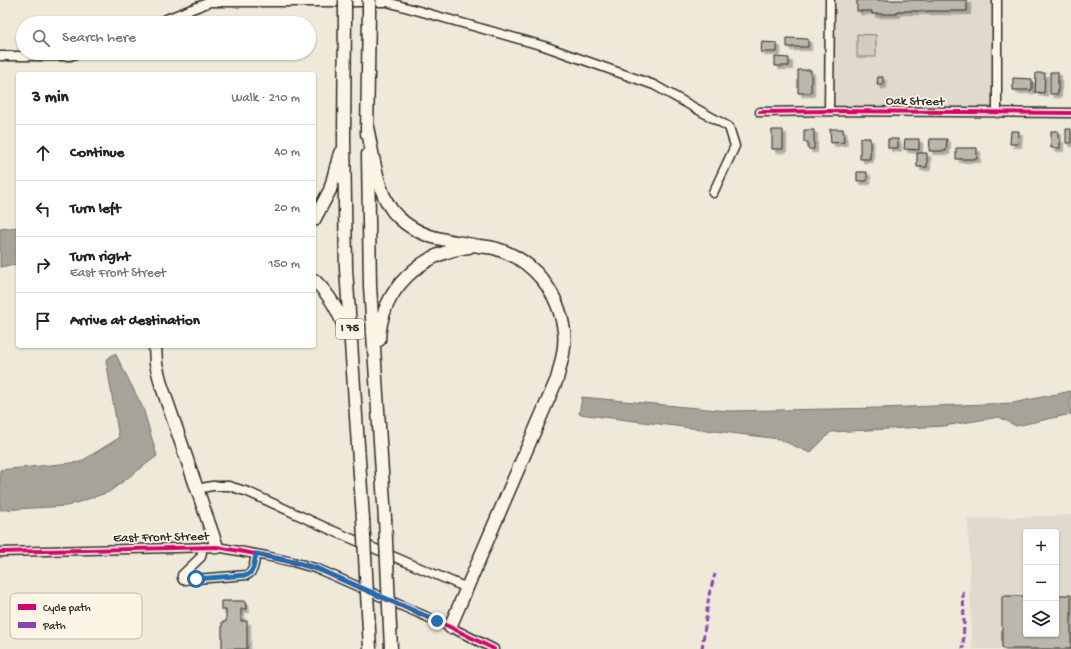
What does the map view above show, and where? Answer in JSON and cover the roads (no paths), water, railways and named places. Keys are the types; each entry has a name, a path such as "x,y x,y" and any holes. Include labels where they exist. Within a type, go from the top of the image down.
{"highway":[{"name":"I 75","path":"345,5 344,138 346,269 363,519 370,649"},
{"name":"I 75","path":"369,6 367,127 370,286 385,519 391,649"},
{"path":"367,127 376,170 385,199 397,217 421,233 434,238 497,249 518,258 536,270 550,290 560,311 564,332 564,353 557,379 450,627"},
{"path":"316,216 330,190 344,138"},
{"path":"377,391 379,332 381,320 387,304 396,288 411,272 437,256 459,248 477,245"},
{"path":"316,282 333,302 343,324 346,334 353,381"},
{"path":"155,348 156,364 161,384 217,547"}],"street":[{"path":"830,0 830,111"},
{"path":"997,0 997,113"},
{"path":"174,16 210,2 387,2 544,46 654,84 729,127 735,146 714,193"},
{"path":"0,56 16,56"},
{"name":"Oak Street","path":"760,112 830,111 1071,113"},
{"path":"197,489 212,486 229,486 248,492 329,529 468,588"},
{"path":"203,547 201,557 182,575 183,580 247,575 251,573 253,569 256,554"},
{"name":"East Front Street","path":"0,552 217,547 256,554 318,569 450,627 494,649"}]}
